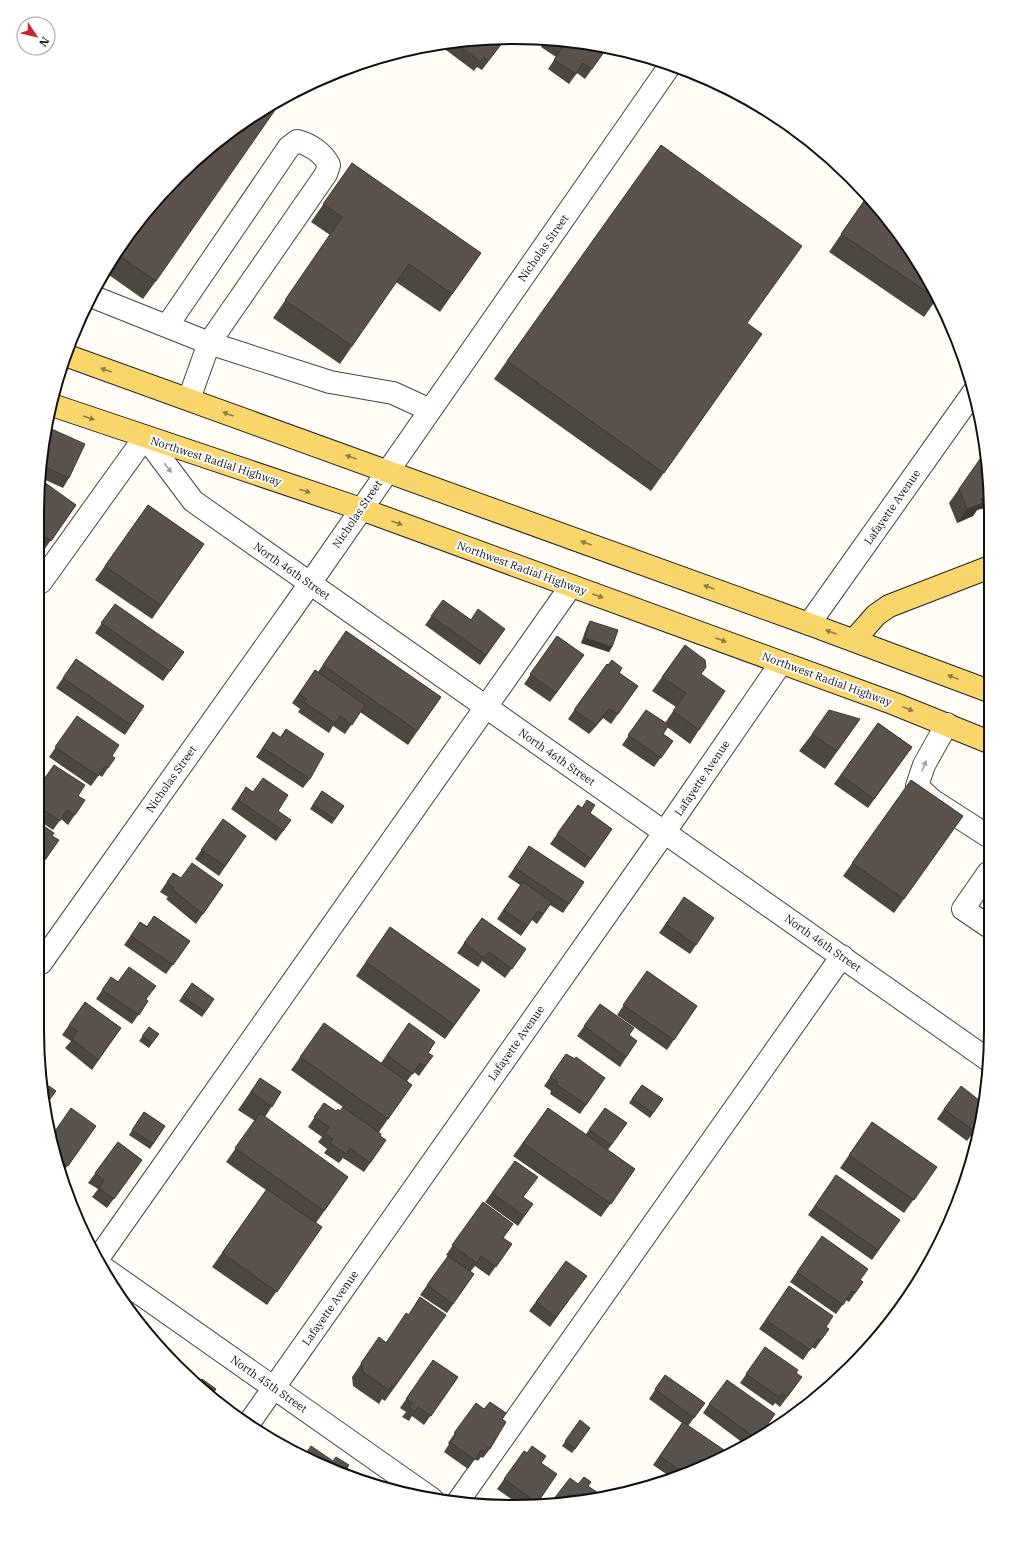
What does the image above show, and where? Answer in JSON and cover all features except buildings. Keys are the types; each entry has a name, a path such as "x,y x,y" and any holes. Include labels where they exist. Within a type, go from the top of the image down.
{"main road":[{"path":"71,357 854,640 984,689"},
{"name":"Northwest Radial Highway","path":"56,407 361,510 782,662 947,724 984,740"},
{"path":"854,640 876,615 890,606 984,569"}],"street":[{"name":"Nicholas Street","path":"44,959 361,510 667,70"},
{"path":"167,326 290,147 297,141 305,143 325,157 329,165 326,174 209,343 189,400"},
{"path":"96,298 209,343 330,382 393,393 430,410"},
{"name":"Lafayette Avenue","path":"808,624 969,398"},
{"path":"44,578 145,437"},
{"name":"North 46th Street","path":"145,437 193,501 309,584 983,1056"},
{"path":"101,1254 571,586"},
{"name":"Lafayette Avenue","path":"251,1420 664,833 782,662"},
{"path":"947,724 924,765 917,786 932,800 984,833"},
{"path":"984,879 963,909 984,923"},
{"path":"461,1497 842,956"},
{"name":"North 45th Street","path":"113,1275 420,1491"}]}
